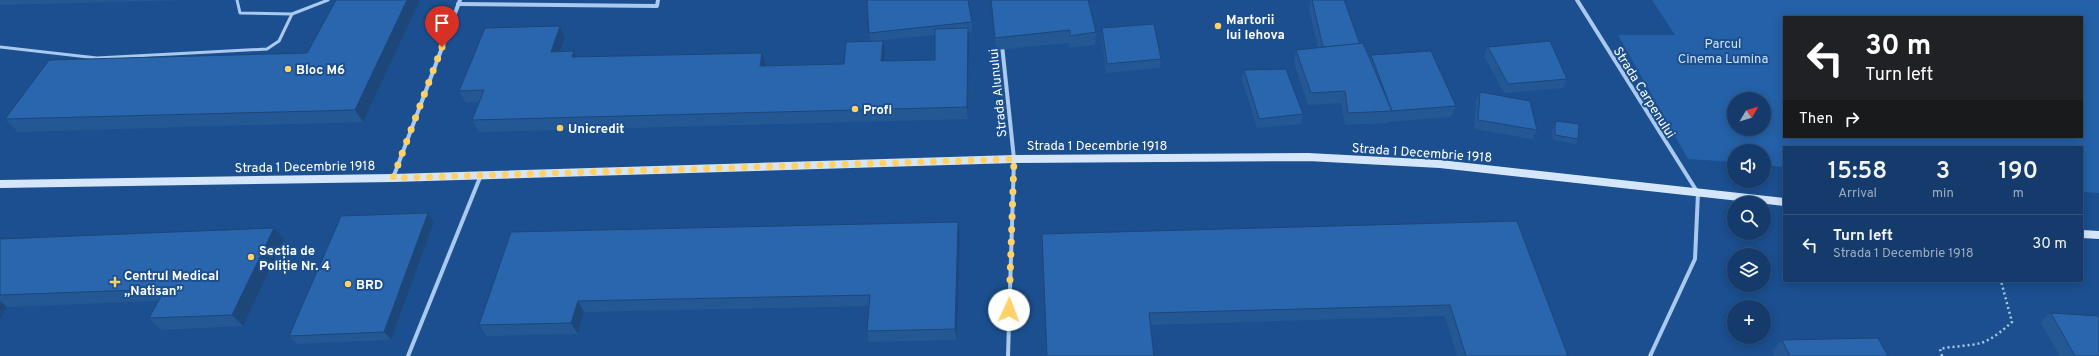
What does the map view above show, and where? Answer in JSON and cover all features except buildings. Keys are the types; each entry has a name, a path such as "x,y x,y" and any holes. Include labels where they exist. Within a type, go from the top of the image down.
{"main road":[{"name":"Strada 1 Decembrie 1918","path":"0,184 393,178 1014,159 1308,157 1440,164 1783,202"},
{"path":"2083,234 2099,235"}],"street":[{"path":"393,178 459,2 657,6 658,0"},
{"name":"Strada Carpenului","path":"1577,0 1698,193"},
{"name":"Strada Alunului","path":"1001,40 1014,159 1008,356"},
{"path":"408,356 481,175"},
{"path":"1650,356 1695,259 1698,193"}],"lane":[{"path":"237,0 240,13 292,14 328,0"},
{"path":"0,48 97,58 267,49 279,41 292,14"}],"path":[{"path":"1942,356 1940,349 1955,345 1980,343 2000,333 2012,322 2001,282"}],"green space":[{"name":"Parcul Cinema Lumina","path":"1652,0 2099,0 2099,193 2083,192 2083,146 1783,146 1783,167 1771,166 1771,144 1727,144 1727,162 1688,159 1618,35 1675,35"}],"place":[{"name":"Martorii lui Iehova","path":"1218,26"},
{"name":"Bloc M6","path":"288,69"},
{"name":"Profi","path":"855,109"},
{"name":"Unicredit","path":"560,128"},
{"name":"Secția de Poliție Nr. 4","path":"251,257"},
{"name":"Centrul Medical „Natisan”","path":"115,282"},
{"name":"BRD","path":"348,284"}],"route":[{"path":"442,47 393,178 1014,159 1009,310"}]}
